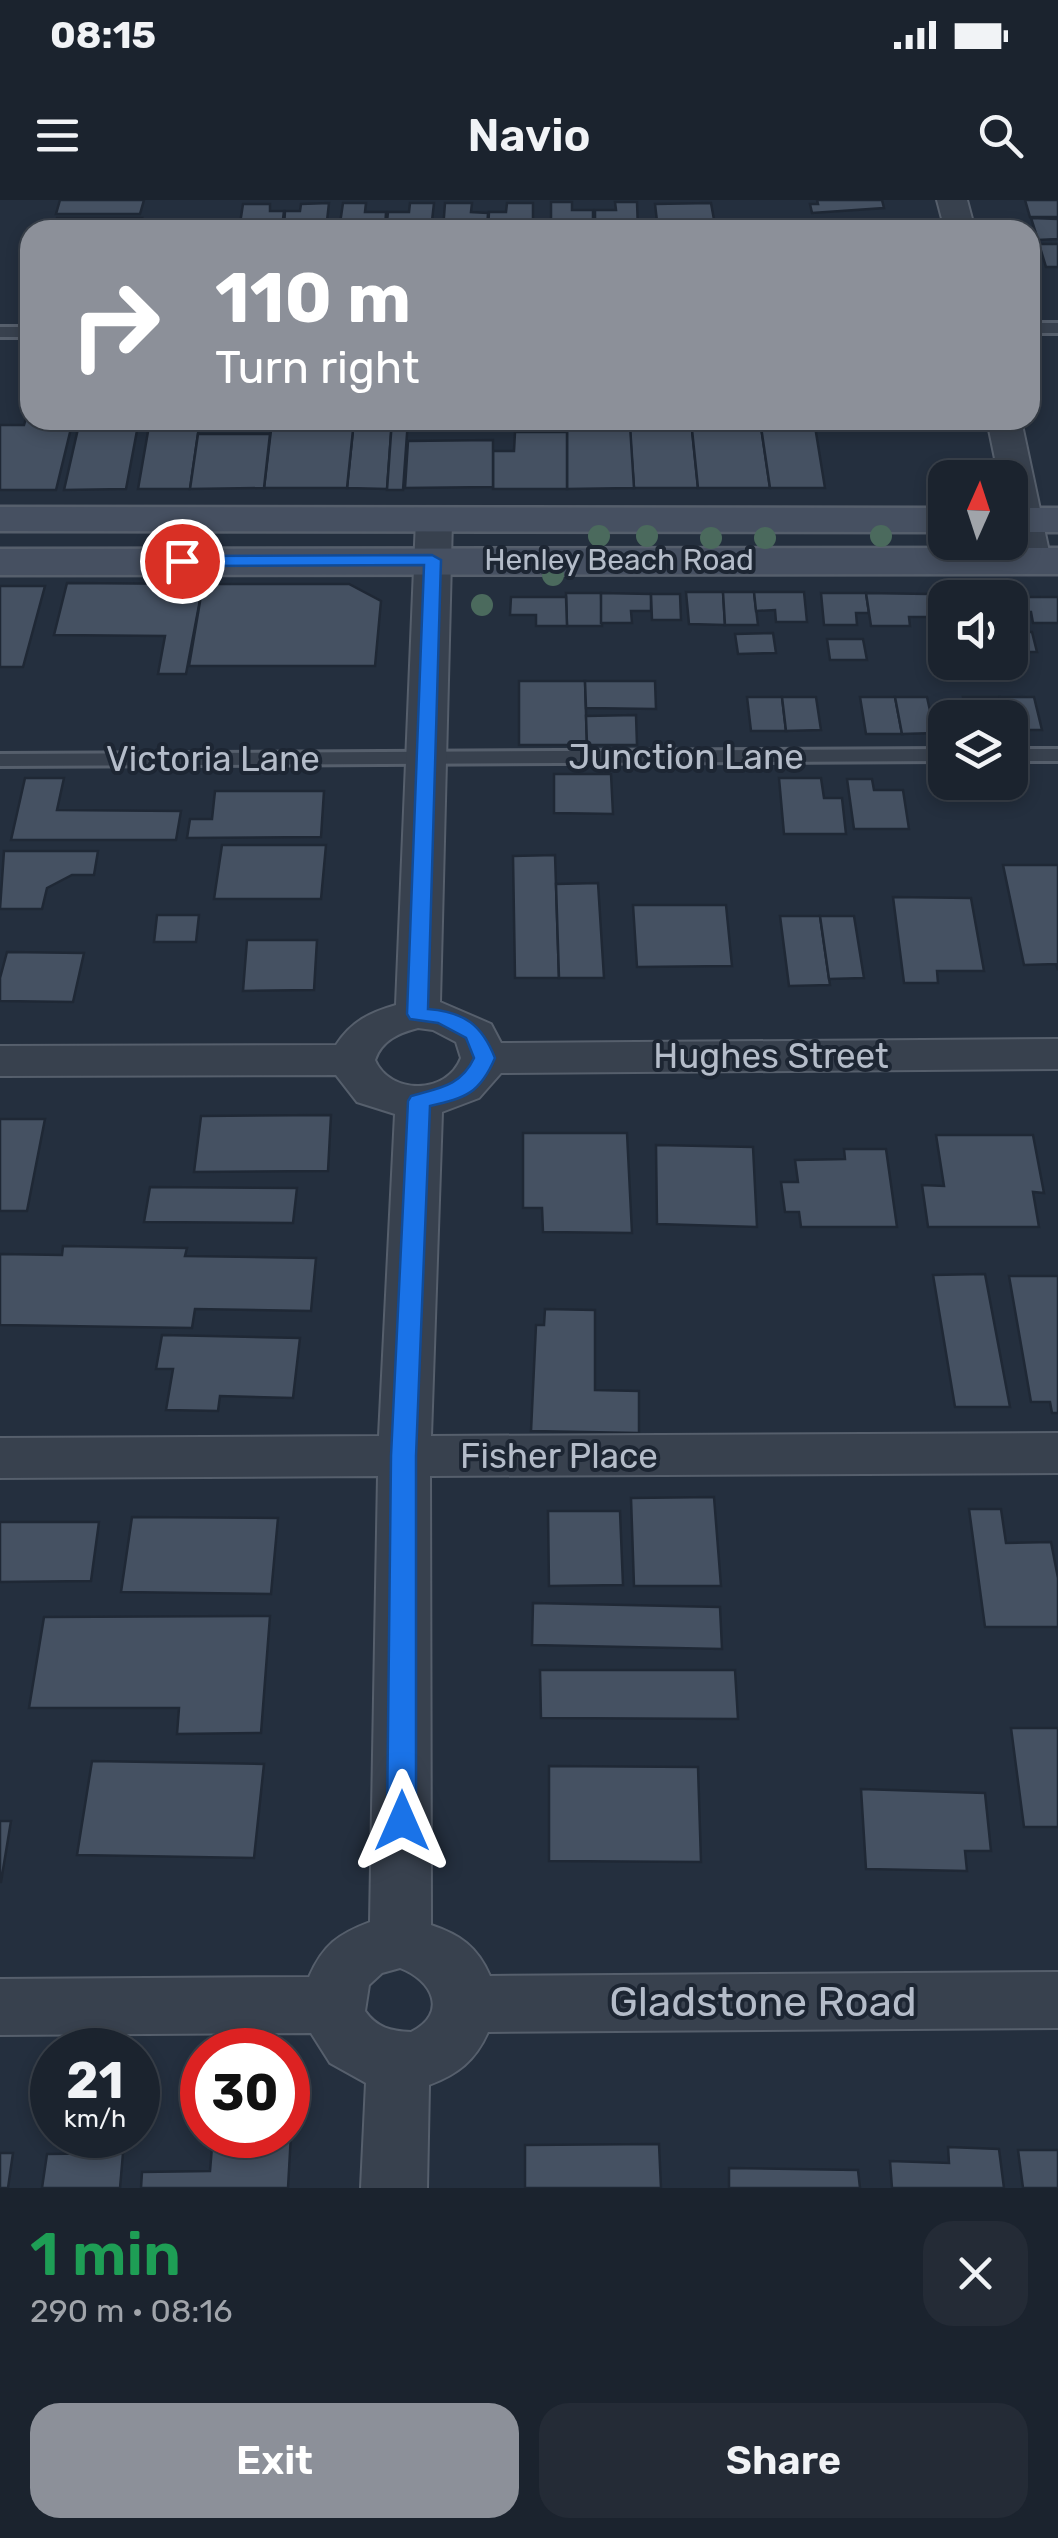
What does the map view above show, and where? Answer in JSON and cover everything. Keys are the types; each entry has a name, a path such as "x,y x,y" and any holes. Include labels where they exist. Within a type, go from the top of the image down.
{"main road":[{"name":"Henley Beach Road","path":"0,519 433,540 1045,561"},
{"name":"Henley Beach Road","path":"0,562 928,521"}],"street":[{"path":"1007,430 1045,561"},
{"path":"418,1014 433,540"},
{"path":"418,1014 443,1017 475,1034 484,1058 476,1078 454,1093 419,1101 389,1097 362,1082 352,1060 356,1044 383,1022 418,1014"},
{"name":"Hughes Street","path":"484,1058 1058,1054"},
{"path":"0,1061 352,1060"},
{"path":"400,1940 404,1456 419,1101"},
{"name":"Fisher Place","path":"0,1458 1058,1452"},
{"path":"400,1940 428,1946 462,1974 468,2004 459,2031 437,2054 398,2064 372,2060 339,2032 332,2004 337,1981 358,1955 400,1940"},
{"name":"Gladstone Road","path":"468,2004 1058,2000"},
{"path":"0,2007 332,2004"},
{"path":"394,2188 398,2064"}],"lane":[{"name":"Junction Lane","path":"426,758 928,755"},
{"path":"1028,755 1058,755"},
{"name":"Victoria Lane","path":"0,760 426,758"}],"building":[{"path":"60,200 144,200 140,214 56,214"},
{"path":"817,200 882,200 884,208 812,213 810,204 818,204"},
{"path":"1025,200 1058,200 1058,217 1030,217"},
{"path":"551,202 572,202 572,210 593,210 593,220 551,220"},
{"path":"615,202 637,202 638,220 595,220 595,210 616,210"},
{"path":"329,203 327,220 284,220 285,211 300,211 301,204"},
{"path":"343,203 366,203 365,212 386,212 386,220 340,220"},
{"path":"410,203 434,203 432,220 387,220 388,212 409,212"},
{"path":"445,203 472,203 471,212 488,213 488,220 444,220"},
{"path":"507,203 533,203 533,220 489,220 489,212 506,212"},
{"path":"711,203 714,220 657,220 655,204"},
{"path":"243,204 270,204 270,211 284,211 283,220 241,220"},
{"path":"57,218 142,218 142,220"},
{"path":"1058,219 1058,239 1040,240 1040,220 1032,220"},
{"path":"1040,244 1058,244 1058,267 1046,267"},
{"path":"0,425 20,425 20,430 71,430 56,490 0,490"},
{"path":"78,430 137,430 126,489 64,490"},
{"path":"148,430 199,430 190,489 138,489"},
{"path":"271,430 353,430 347,488 264,488"},
{"path":"353,430 391,430 387,489 347,488"},
{"path":"391,430 407,430 403,490 387,490"},
{"path":"567,430 630,430 634,488 567,489"},
{"path":"630,430 692,430 698,488 634,488"},
{"path":"692,430 761,430 770,488 698,488"},
{"path":"761,430 816,430 825,488 770,488"},
{"path":"515,432 567,432 567,489 493,489 493,451 514,451"},
{"path":"198,434 270,434 264,488 190,489"},
{"path":"493,440 493,487 405,488 408,441"},
{"path":"67,583 203,584 186,674 158,674 165,636 54,635"},
{"path":"203,584 349,584 381,601 375,666 189,666"},
{"path":"0,586 45,586 23,667 0,667"},
{"path":"686,592 723,592 725,625 689,624"},
{"path":"723,592 754,592 758,625 725,625"},
{"path":"754,592 804,592 807,622 776,622 775,610 756,611"},
{"path":"566,593 601,593 602,626 567,626"},
{"path":"601,593 651,594 651,611 631,611 632,623 601,623"},
{"path":"821,593 866,593 869,613 856,613 857,625 824,625"},
{"path":"866,593 928,594 928,617 909,617 910,626 871,626"},
{"path":"651,594 680,594 681,620 652,620"},
{"path":"511,597 566,597 567,626 536,626 536,615 510,615"},
{"path":"1028,597 1058,597 1058,623 1033,623"},
{"path":"1028,632 1032,632 1037,652 1028,652"},
{"path":"773,633 776,653 738,654 735,634"},
{"path":"827,639 863,639 867,660 830,660"},
{"path":"519,681 585,681 587,745 519,745"},
{"path":"585,681 655,681 656,709 586,708"},
{"path":"747,697 782,697 786,731 751,731"},
{"path":"782,697 816,697 821,730 786,731"},
{"path":"860,697 895,697 902,734 866,734"},
{"path":"895,697 927,697 928,733 902,734"},
{"path":"963,697 1001,700 963,700"},
{"path":"1000,697 1034,697 1042,730 1028,730 1028,700"},
{"path":"636,715 637,745 587,745 586,716"},
{"path":"554,774 611,774 613,814 554,813"},
{"path":"25,778 64,778 57,810 181,811 176,840 11,840"},
{"path":"779,778 821,778 824,798 842,798 846,834 784,834"},
{"path":"847,779 872,779 874,790 903,790 909,829 854,829"},
{"path":"215,791 324,791 321,837 187,838 190,819 212,819"},
{"path":"222,845 326,845 321,899 214,899"},
{"path":"4,851 98,851 94,875 72,875 47,888 42,909 0,909"},
{"path":"555,855 559,978 515,978 513,856"},
{"path":"1003,865 1058,865 1058,970 1056,964 1024,965"},
{"path":"598,883 604,978 559,978 556,884"},
{"path":"893,897 971,898 984,971 937,971 938,983 904,983"},
{"path":"633,905 726,905 732,966 637,967"},
{"path":"157,915 199,915 196,942 154,942"},
{"path":"780,916 820,916 830,985 789,986"},
{"path":"820,916 854,916 864,978 829,979"},
{"path":"247,940 317,940 314,990 243,991"},
{"path":"7,952 84,953 73,1002 0,1001 0,978"},
{"path":"331,1115 328,1171 194,1172 201,1116"},
{"path":"0,1119 45,1119 27,1211 0,1211"},
{"path":"523,1133 627,1133 632,1233 543,1232 542,1208 523,1208"},
{"path":"936,1135 1033,1135 1044,1193 1033,1192 1039,1227 928,1227 922,1185 944,1186"},
{"path":"656,1145 753,1147 757,1227 657,1224"},
{"path":"844,1149 886,1149 897,1227 801,1227 799,1212 785,1212 781,1182 798,1182 795,1160 845,1159"},
{"path":"150,1187 297,1188 293,1223 144,1222"},
{"path":"63,1246 187,1248 185,1256 316,1258 311,1311 195,1309 192,1328 0,1325 0,1254 62,1255"},
{"path":"985,1274 1010,1407 955,1407 933,1275"},
{"path":"1009,1276 1058,1276 1058,1413 1052,1413 1050,1402 1031,1402"},
{"path":"545,1309 595,1310 595,1390 639,1391 639,1433 531,1431 536,1325 544,1325"},
{"path":"162,1335 300,1338 293,1398 220,1396 218,1411 166,1410 173,1369 156,1369"},
{"path":"714,1497 721,1586 634,1586 631,1498"},
{"path":"969,1509 1001,1509 1006,1543 1051,1542 1058,1578 1058,1627 985,1627"},
{"path":"548,1511 620,1511 623,1585 549,1586"},
{"path":"132,1517 278,1518 271,1594 121,1592"},
{"path":"0,1522 99,1522 91,1581 0,1582"},
{"path":"533,1603 720,1607 722,1649 532,1645"},
{"path":"270,1616 261,1733 177,1734 179,1708 29,1708 44,1617"},
{"path":"540,1670 735,1670 738,1719 541,1718"},
{"path":"1011,1728 1058,1728 1058,1827 1024,1827"},
{"path":"92,1761 264,1764 254,1858 77,1855"},
{"path":"549,1766 698,1767 701,1862 549,1861"},
{"path":"861,1789 985,1793 991,1851 965,1851 967,1871 866,1869"},
{"path":"0,1821 11,1821 1,1882 0,1882"},
{"path":"659,2144 661,2188 525,2188 525,2145"},
{"path":"948,2147 999,2149 1004,2188 892,2188 890,2161 949,2163"},
{"path":"1018,2150 1058,2150 1058,2188 1023,2188"},
{"path":"0,2153 13,2153 8,2188 0,2188"},
{"path":"46,2158 123,2158 120,2188 42,2188"},
{"path":"211,2158 290,2158 288,2188 141,2188 142,2172 210,2171"},
{"path":"729,2168 858,2170 860,2188 729,2188"}],"route":[{"path":"182,561 432,560 418,1014 443,1017 475,1034 484,1058 476,1078 454,1093 419,1101 404,1456 402,1821"}]}
